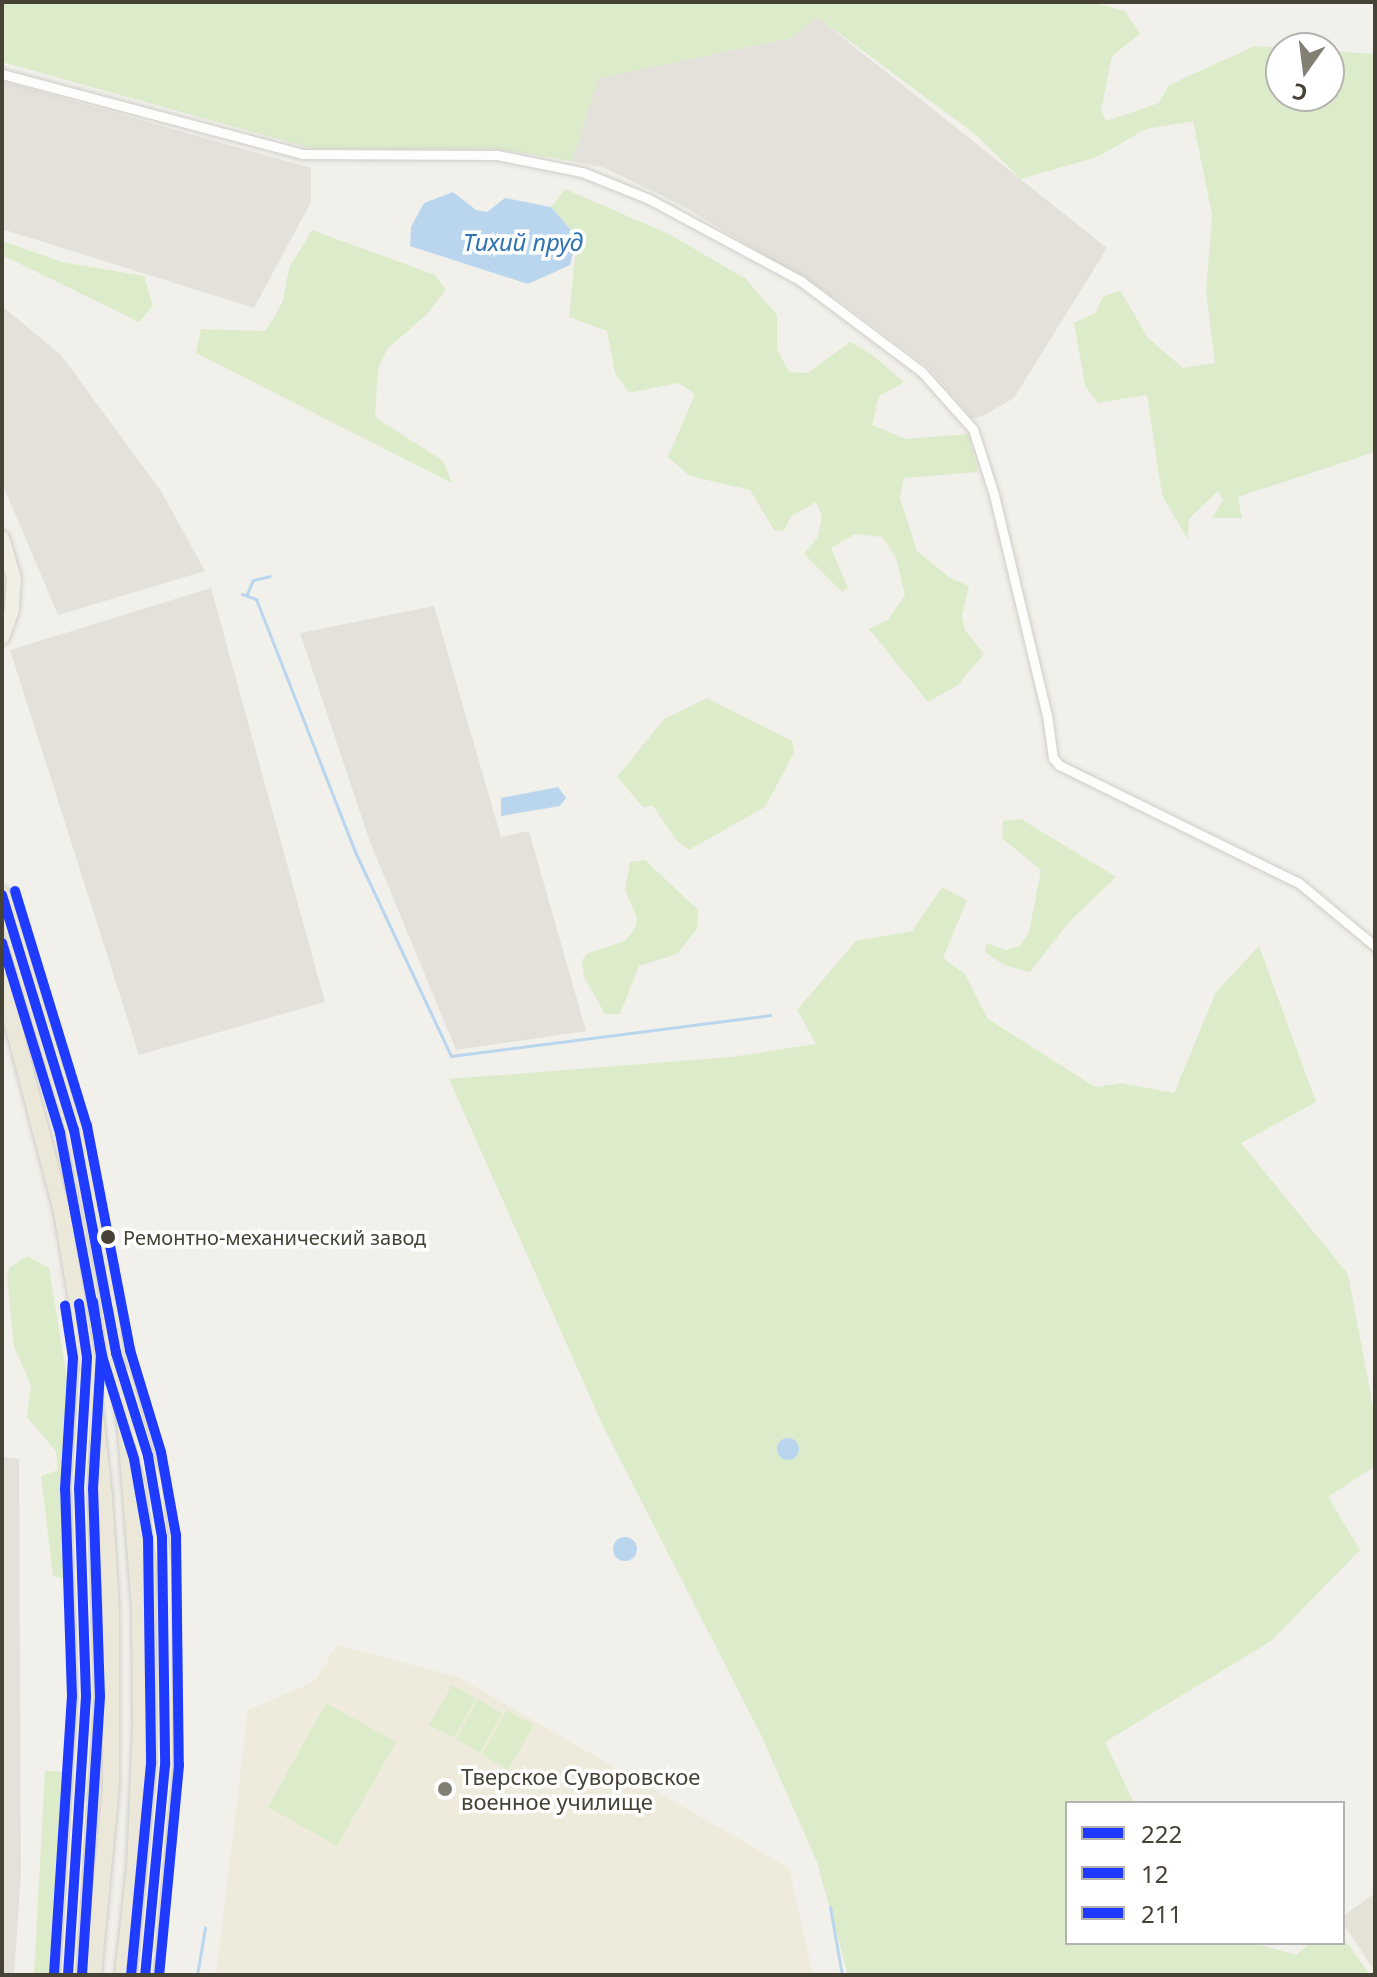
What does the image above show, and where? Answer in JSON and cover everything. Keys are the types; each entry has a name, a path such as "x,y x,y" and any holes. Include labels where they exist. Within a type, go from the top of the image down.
{"highway":[{"path":"2,895 74,1130 116,1353 141,1642 137,1828 123,1975"},
{"path":"2,983 52,1167 87,1357 104,1497 112,1643 111,1785 93,1975"}],"main road":[{"path":"2,538 14,578 12,610 2,637"},
{"path":"116,1353 151,1470 164,1565 165,1765 145,1975"},
{"path":"68,1975 86,1696 79,1489 87,1357"}],"street":[{"path":"2,74 303,154 497,155 582,172 649,199 801,281 922,372 973,429 1047,715 1053,758 1059,765 1299,883 1375,946"}],"shaded area":[{"path":"817,17 1107,248 1014,398 983,416 973,419 929,368 844,304 683,206 605,168 572,161 598,78 792,38"},
{"path":"2,81 311,168 311,202 254,308 2,229"},
{"path":"2,306 61,355 161,491 205,571 58,615 2,483"},
{"path":"211,588 325,1002 139,1055 10,650"},
{"path":"434,606 501,837 529,831 586,1031 456,1050 370,842 300,633"},
{"path":"2,1457 19,1459 21,1874 14,1975 2,1975"},
{"name":"Тверское Суворовское военное училище","path":"337,1645 458,1677 789,1868 813,1975 216,1975 248,1710 315,1681"},
{"path":"1375,1893 1375,1972 1345,1926 1345,1915"}],"green space":[{"path":"2,2 1091,2 1125,11 1140,34 1112,56 1101,110 1106,121 1159,103 1169,85 1255,46 1265,47 1265,112 1345,112 1345,52 1375,54 1375,452 1238,497 1242,518 1212,518 1223,500 1218,491 1189,519 1188,540 1162,495 1147,395 1098,403 1085,386 1074,323 1095,313 1103,297 1120,290 1148,338 1183,368 1215,363 1206,291 1212,215 1193,121 1146,129 1097,157 1021,179 974,133 817,17 792,38 599,78 572,161 498,149 314,149 2,62"},
{"path":"565,189 669,234 746,279 777,315 777,349 789,372 808,373 850,342 871,354 904,382 879,396 872,425 906,439 969,434 978,472 904,478 900,498 917,551 950,578 969,586 962,616 965,630 984,654 958,685 928,702 869,629 888,620 905,595 896,558 882,537 855,534 831,548 848,588 842,592 804,554 817,538 822,517 816,502 790,517 784,531 774,530 750,490 690,476 668,457 695,394 678,383 629,393 615,373 607,331 569,317 577,237 551,207"},
{"path":"312,230 435,275 446,290 426,315 387,349 378,369 375,417 443,461 452,483 196,353 201,329 266,331 283,301 289,268"},
{"path":"2,241 62,262 144,276 153,306 139,322 2,255"},
{"path":"707,698 792,741 794,753 765,807 689,850 676,840 653,806 643,807 617,777 664,719"},
{"path":"1021,819 1116,877 1070,921 1030,972 1006,966 985,952 986,943 1006,950 1020,946 1029,932 1041,870 1002,838 1003,821"},
{"path":"645,860 698,910 697,929 677,954 639,966 620,1014 605,1014 584,977 582,960 588,953 625,941 635,929 637,918 625,890 630,862"},
{"path":"942,887 967,900 943,958 965,974 988,1019 1095,1087 1121,1083 1174,1093 1216,992 1259,946 1316,1102 1241,1143 1348,1274 1375,1417 1375,1466 1328,1497 1360,1550 1271,1641 1105,1742 1133,1801 1065,1801 1065,1945 1261,1945 1296,1955 1308,1945 1345,1945 1345,1940 1370,1975 848,1975 817,1862 761,1735 603,1426 449,1079 731,1057 816,1044 797,1010 856,941 912,931"},
{"path":"27,1256 49,1268 71,1403 65,1469 74,1633 70,1634 63,1579 53,1576 41,1476 58,1470 56,1451 27,1417 31,1385 14,1347 7,1277 9,1268"},
{"path":"452,1685 476,1698 454,1738 429,1725"},
{"path":"478,1699 502,1713 480,1753 456,1739"},
{"path":"326,1703 396,1742 337,1846 268,1807"},
{"path":"507,1710 534,1725 508,1770 482,1755"},
{"path":"45,1771 74,1772 54,1975 34,1975"}],"water":[{"name":"Тихий пруд","path":"453,192 476,210 487,212 505,198 551,207 577,237 570,265 528,284 410,246 411,227 424,203"},
{"path":"558,787 566,798 560,806 501,816 501,798"},
{"path":"788,1438 796,1441 799,1449 796,1457 788,1460 780,1457 777,1449 780,1441"},
{"path":"620,1537 630,1537 637,1544 637,1554 630,1561 620,1561 613,1554 613,1544"}],"waterway":[{"path":"247,594 253,580 270,576"},
{"path":"242,594 256,599 356,854 451,1056 770,1015"},
{"path":"830,1907 842,1975"},
{"path":"197,1975 205,1928"}],"transit line":[{"name":"211","path":"15,891 87,1126 130,1350 161,1452 176,1535 179,1765 159,1975"},
{"name":"222","path":"2,895 74,1130 116,1353 148,1456 162,1537 165,1765 145,1975"},
{"name":"12","path":"2,943 60,1133 102,1356 134,1459 148,1538 151,1764 131,1974"},
{"name":"12","path":"82,1975 100,1697 93,1489 101,1356 93,1302"},
{"name":"222","path":"68,1975 86,1696 79,1489 87,1357 79,1304"},
{"name":"211","path":"54,1974 72,1696 65,1489 73,1358 65,1306"}],"place":[{"name":"Ремонтно-механический завод","path":"108,1237"},
{"name":"Тверское Суворовское военное училище","path":"445,1789"}]}
